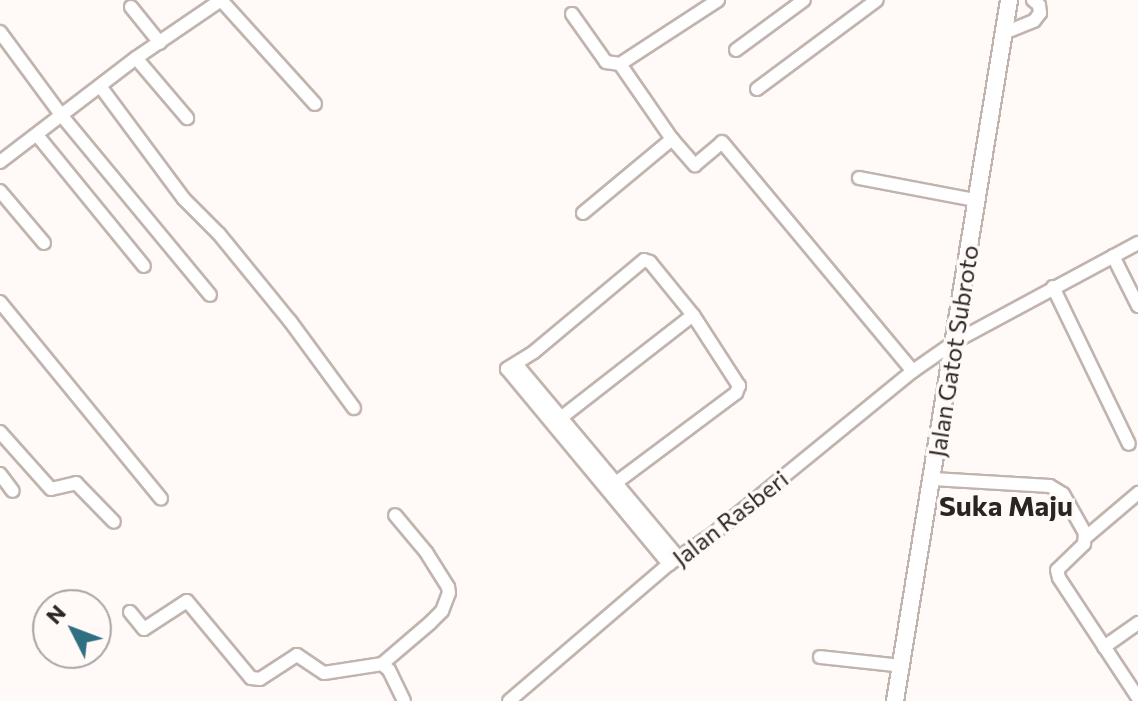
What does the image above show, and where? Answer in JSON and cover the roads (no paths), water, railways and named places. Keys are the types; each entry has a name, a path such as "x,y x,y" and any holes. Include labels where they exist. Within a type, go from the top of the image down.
{"main road":[{"name":"Jalan Gatot Subroto","path":"895,701 956,341 975,200 1009,0"}],"street":[{"path":"0,162 136,58 221,0 315,104"},
{"path":"572,14 606,62 620,64 718,0"},
{"path":"736,50 804,0"},
{"path":"757,89 877,0"},
{"path":"1004,33 1034,21 1040,13 1039,5 1033,0"},
{"path":"131,7 160,43"},
{"path":"0,32 62,116 210,295"},
{"path":"136,58 187,118"},
{"path":"620,64 672,139 695,165 722,142 913,371"},
{"path":"100,86 184,199 219,234 290,321 354,408"},
{"path":"37,135 144,266"},
{"path":"583,213 672,139"},
{"path":"859,178 975,200"},
{"path":"0,191 44,243"},
{"name":"Jalan Rasberi","path":"509,701 674,560 713,534 913,371 956,341 1138,243"},
{"path":"1113,256 1138,306"},
{"path":"617,482 736,393 739,386 693,315 650,262 644,260 517,365 507,369 674,560"},
{"path":"1053,287 1129,444"},
{"path":"0,302 161,499"},
{"path":"562,417 693,315"},
{"path":"517,365 617,482 674,560"},
{"path":"0,432 51,489 76,483 114,522"},
{"path":"0,474 13,491"},
{"path":"933,479 1054,487 1063,494 1085,538 1084,544 1057,570 1138,698"},
{"path":"1085,538 1138,493"},
{"path":"130,612 144,629 187,601 251,678 260,679 297,655 324,673 382,664 436,617 449,593 426,552 395,515"},
{"path":"1104,647 1138,623"},
{"path":"820,657 903,666"},
{"path":"382,664 389,670 404,701"}],"district":[{"name":"Suka Maju","path":"1006,505"}]}
